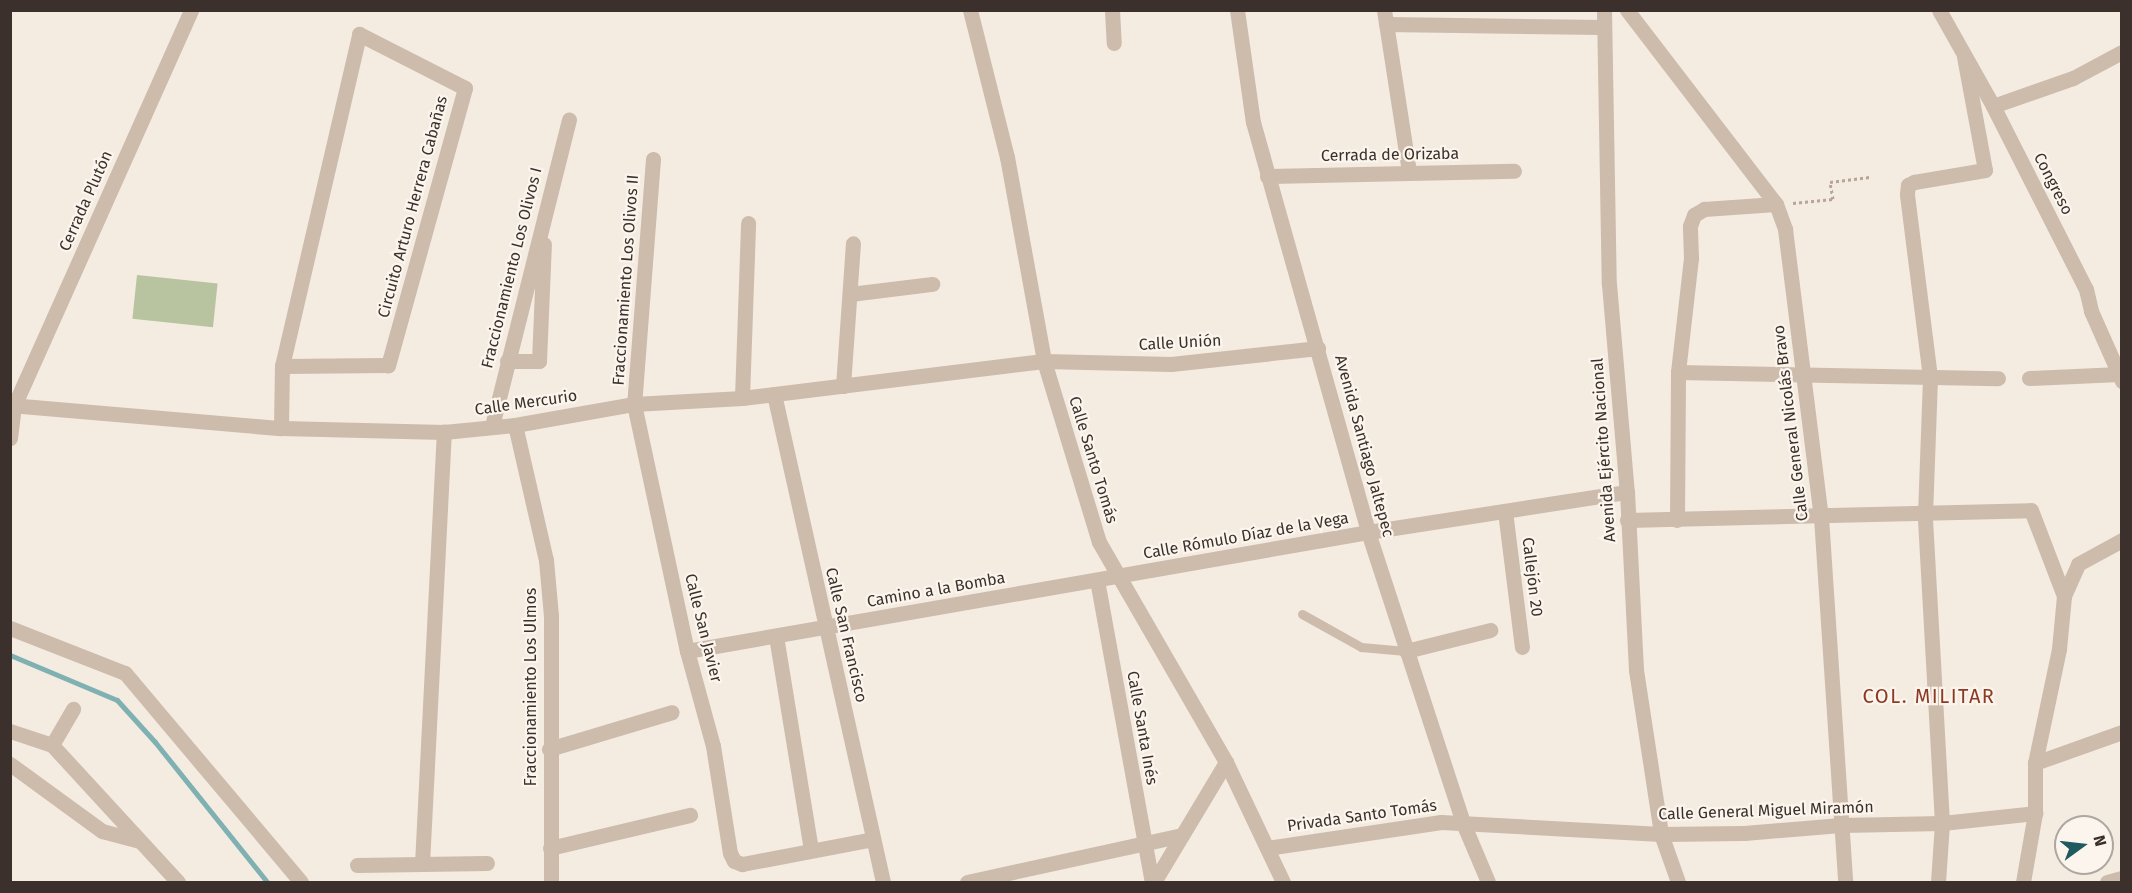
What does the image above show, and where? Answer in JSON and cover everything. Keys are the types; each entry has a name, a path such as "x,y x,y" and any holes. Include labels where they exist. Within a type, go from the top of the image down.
{"street":[{"name":"Cerrada Plutón","path":"10,438 12,406 191,10"},
{"name":"Calle Santo Tomás","path":"969,10 1007,157 1044,361 1099,542 1121,576 1226,762 1283,882"},
{"path":"1112,10 1114,43"},
{"name":"Avenida Santiago Jaltepec","path":"1237,10 1252,122 1318,348 1368,532 1463,823 1488,882"},
{"name":"Avenida Ejército Nacional","path":"1604,10 1609,284 1627,492 1636,670 1661,834 1678,882"},
{"name":"Calle General Nicolás Bravo","path":"1627,10 1776,204 1785,229 1821,517 1845,882"},
{"name":"Congreso","path":"1939,10 1993,106 2086,289 2091,311 2120,377"},
{"path":"1409,171 1385,17 1604,27"},
{"name":"Circuito Arturo Herrera Cabañas","path":"281,428 282,366 358,34 465,88 388,365 282,366"},
{"path":"1993,106 2073,78 2121,52"},
{"path":"1938,882 1942,823 1925,515 1930,377 1908,185 1985,170 1964,56"},
{"name":"Fraccionamiento Los Olivos I","path":"492,426 569,120"},
{"name":"Fraccionamiento Los Olivos II","path":"634,404 653,159"},
{"name":"Cerrada de Orizaba","path":"1267,176 1409,171 1514,171"},
{"path":"1677,520 1678,372 1694,215 1704,209 1776,204"},
{"path":"507,361 539,362 545,213"},
{"path":"742,398 748,223"},
{"path":"843,386 853,243"},
{"path":"850,294 932,284"},
{"name":"Calle Unión","path":"1044,361 1171,364 1318,348"},
{"name":"Calle Mercurio","path":"12,406 281,428 444,432 515,425 634,404 742,398 1044,361"},
{"path":"1678,372 1998,378"},
{"path":"2029,378 2120,377"},
{"name":"Calle San Francisco","path":"774,394 883,882"},
{"name":"Calle San Javier","path":"634,404 687,651 701,694 734,861 742,864 811,850"},
{"name":"Fraccionamiento Los Ulmos","path":"515,425 546,560 551,616 550,880"},
{"path":"422,864 444,432"},
{"name":"Calle Rómulo Díaz de la Vega","path":"1121,576 1368,532 1627,492"},
{"path":"1628,520 1925,515 2031,510 2064,596"},
{"name":"Callejón 20","path":"1505,511 1522,647"},
{"path":"2024,882 2035,813 2035,763 2059,649 2064,596 2078,564 2121,540"},
{"name":"Camino a la Bomba","path":"687,651 1121,576"},
{"name":"Calle Santa Inés","path":"1097,580 1153,882"},
{"path":"10,628 125,673 301,882"},
{"path":"1407,651 1490,630"},
{"path":"776,636 811,850 873,839"},
{"path":"52,745 73,709"},
{"path":"549,749 672,712"},
{"path":"10,730 52,745 178,882"},
{"path":"2035,763 2121,732"},
{"path":"1153,882 1226,762"},
{"path":"10,764 102,831 139,841"},
{"name":"Calle General Miguel Miramón","path":"1463,823 1661,834 1744,833 1841,825 1942,823 2035,813"},
{"path":"550,848 690,815"},
{"name":"Privada Santo Tomás","path":"1267,848 1441,822 1463,823"},
{"path":"967,882 1020,877 1182,835"},
{"path":"357,865 487,863"},
{"path":"2107,882 2121,878"}],"lane":[{"path":"1302,614 1360,647 1407,651"}],"path":[{"path":"1776,204 1833,199 1830,182 1870,177"}],"green space":[{"path":"137,275 218,283 213,327 132,319"}],"waterway":[{"path":"10,655 117,700 155,742 267,882"}],"district":[{"name":"COL. MILITAR","path":"1929,696"}]}
